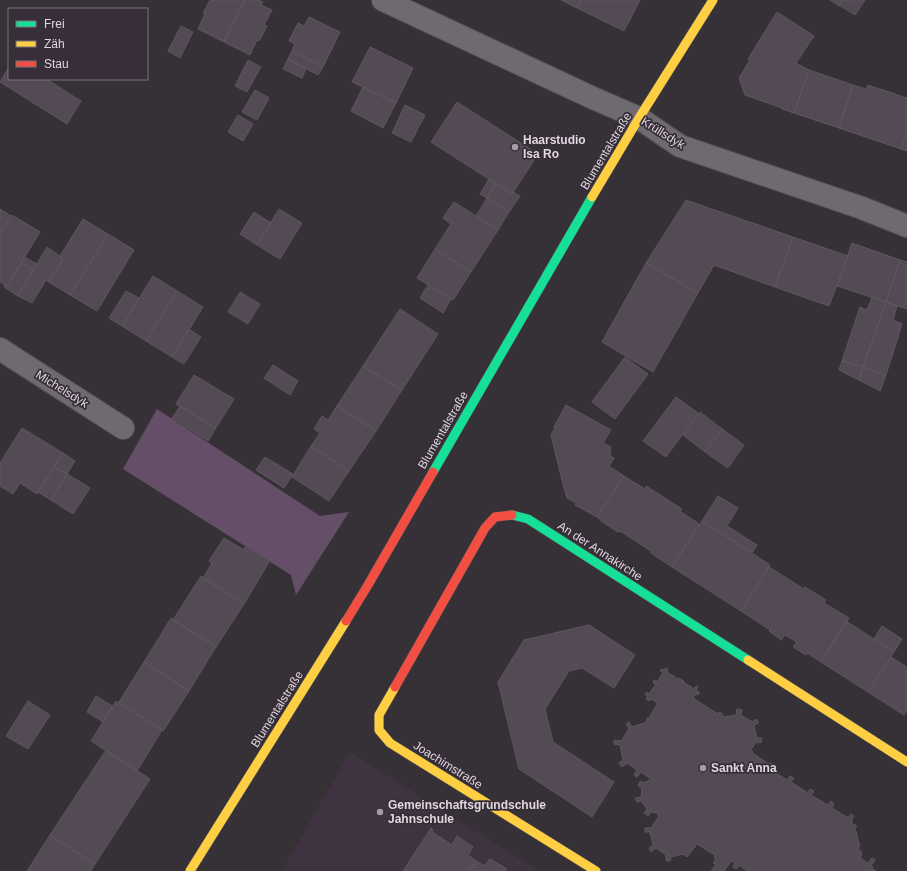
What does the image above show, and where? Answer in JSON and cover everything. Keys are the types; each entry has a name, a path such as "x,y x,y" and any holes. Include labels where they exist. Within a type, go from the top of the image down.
{"main road":[{"name":"Blumentalstraße","path":"190,871 368,585 503,349 639,118 712,0"},
{"name":"An der Annakirche","path":"390,743 379,730 379,715 485,528 495,517 512,515 528,519 907,762"},
{"name":"Joachimstraße","path":"390,743 596,871"}],"street":[{"name":"Krüllsdyk","path":"383,0 639,118 680,146 862,208 907,226"},
{"name":"Michelsdyk","path":"0,349 123,428"}],"shaded area":[{"path":"157,409 320,516 349,512 296,595 291,575 123,469"},
{"name":"Gemeinschaftsgrundschule Jahnschule","path":"350,752 539,871 282,871"}],"building":[{"path":"210,0 245,0 224,42 198,29 205,14 203,13"},
{"path":"245,0 259,0 263,2 261,5 272,10 264,25 267,26 259,41 257,40 250,55 224,42"},
{"path":"561,0 581,0 577,8"},
{"path":"581,0 640,0 624,31 577,8"},
{"path":"830,0 842,0 839,6"},
{"path":"842,0 865,0 855,15 839,5"},
{"path":"777,12 814,36 796,63 809,70 794,113 745,95 739,78 750,60 748,59"},
{"path":"309,17 340,32 323,67 292,51 295,44 289,41 298,23 304,26"},
{"path":"181,26 193,32 180,58 168,51"},
{"path":"370,47 413,68 396,103 352,82"},
{"path":"292,51 323,67 318,75 288,59"},
{"path":"288,59 306,68 302,78 283,69"},
{"path":"248,60 261,67 247,92 235,86"},
{"path":"8,69 8,80 48,80 81,101 67,124 0,82"},
{"path":"809,70 853,85 839,128 794,113"},
{"path":"853,85 866,89 868,85 907,98 907,131 901,149 839,128"},
{"path":"363,87 396,103 383,128 351,111"},
{"path":"255,90 269,98 257,120 242,112"},
{"path":"457,102 538,154 512,194 431,142"},
{"path":"405,105 425,115 411,142 392,133"},
{"path":"238,115 253,124 243,141 228,132"},
{"path":"907,131 907,151 901,149"},
{"path":"489,179 496,183 487,198 480,194"},
{"path":"496,183 512,194 513,192 520,196 509,212 487,198"},
{"path":"487,198 509,212 498,230 476,216"},
{"path":"686,200 793,237 775,287 714,265 698,293 646,263"},
{"path":"454,202 498,230 471,272 435,249 451,224 443,218"},
{"path":"0,209 11,216 0,233"},
{"path":"279,209 302,223 280,259 257,245"},
{"path":"254,212 271,223 257,245 240,234"},
{"path":"12,215 40,232 7,286 0,282 0,233"},
{"path":"83,219 108,234 70,295 49,282 63,259 60,256"},
{"path":"108,234 134,250 97,311 70,295"},
{"path":"793,237 848,256 829,306 775,287"},
{"path":"852,243 900,260 886,302 837,286"},
{"path":"47,247 63,259 49,282 46,280 32,303 18,296"},
{"path":"435,249 471,272 453,300 417,278"},
{"path":"24,257 37,264 33,270 21,263"},
{"path":"900,260 907,262 907,309 886,302"},
{"path":"21,263 33,270 18,296 4,287 5,285 7,286"},
{"path":"646,263 698,293 653,372 602,342"},
{"path":"153,276 177,291 146,341 122,326"},
{"path":"428,285 451,299 443,313 420,298"},
{"path":"126,291 139,298 122,326 109,318"},
{"path":"177,291 203,307 172,357 146,341"},
{"path":"240,292 260,304 248,324 228,312"},
{"path":"872,297 886,302 863,367 842,361 860,307 867,310"},
{"path":"886,302 897,306 893,320 902,324 886,375 863,367"},
{"path":"400,309 438,334 402,390 363,366"},
{"path":"189,329 201,337 184,364 172,357"},
{"path":"625,357 648,374 615,419 592,402"},
{"path":"842,361 863,367 859,380 839,370"},
{"path":"273,365 298,381 290,395 264,378"},
{"path":"363,366 402,390 376,431 337,406"},
{"path":"863,367 886,375 880,391 859,380"},
{"path":"194,375 234,399 216,428 176,404"},
{"path":"676,397 698,413 666,457 643,441"},
{"path":"566,405 611,430 603,443 611,447 611,457 614,458 609,466 624,476 597,517 575,505 576,503 567,498 563,484 551,435"},
{"path":"180,406 216,428 208,441 172,418"},
{"path":"337,406 376,431 349,471 311,446 320,433 314,429 322,416 328,420"},
{"path":"700,412 722,429 705,452 683,435"},
{"path":"22,428 63,453 37,494 20,483 13,494 0,486 0,463"},
{"path":"722,429 744,445 728,468 705,452"},
{"path":"311,446 349,471 329,501 292,477"},
{"path":"63,453 75,461 67,474 54,467"},
{"path":"265,457 293,474 284,488 256,470"},
{"path":"54,467 67,474 51,500 38,492"},
{"path":"67,474 90,488 73,514 51,500"},
{"path":"624,476 645,489 646,486 682,509 680,511 699,524 672,567 651,553 651,551 620,531 618,532 597,517"},
{"path":"718,496 738,508 727,526 757,545 752,553 702,521"},
{"path":"702,521 770,565 741,611 672,567"},
{"path":"224,538 244,550 245,547 269,562 244,604 203,578 212,563 209,561"},
{"path":"769,567 804,589 805,587 826,600 824,603 849,618 821,662 807,653 806,655 793,647 797,642 785,635 781,640 769,631 770,630 741,611"},
{"path":"201,576 244,604 216,647 173,620"},
{"path":"171,618 216,647 189,691 144,662"},
{"path":"846,621 894,652 868,692 821,662"},
{"path":"589,625 635,655 614,688 582,668 569,671 545,709 553,742 614,782 592,817 519,769 498,682 524,640"},
{"path":"882,626 902,639 894,652 874,639"},
{"path":"891,657 907,667 907,711 904,715 868,692"},
{"path":"144,662 189,691 163,731 119,702"},
{"name":"Sankt Anna","path":"666,668 668,669 667,672 684,681 683,682 694,689 696,686 698,687 696,690 700,693 698,695 696,694 693,698 718,714 720,712 724,717 736,715 737,709 742,710 741,715 752,722 756,719 759,722 754,726 757,738 762,738 761,743 756,742 751,750 753,752 752,753 769,764 774,765 771,770 787,780 790,776 794,778 791,782 808,793 810,789 814,791 811,795 828,805 831,801 834,804 832,808 848,818 851,814 854,816 851,823 857,826 855,828 860,845 858,849 861,851 862,855 860,858 868,863 872,858 875,860 871,866 876,871 747,871 739,865 736,869 733,867 735,863 731,861 724,871 711,871 716,864 713,863 716,859 714,857 715,856 697,844 687,857 683,854 671,857 670,861 666,861 666,855 656,848 651,852 649,848 653,845 650,832 645,832 645,828 651,828 659,816 657,814 658,813 651,812 648,816 644,813 647,809 641,801 637,802 635,798 641,797 642,788 638,786 640,781 644,783 651,779 641,772 637,777 634,775 637,770 627,763 622,767 619,763 623,760 620,745 614,744 614,740 621,741 629,729 626,724 629,722 632,727 647,722 647,718 649,718 658,703 651,699 649,701 646,699 648,697 645,695 647,692 649,694 656,684 653,683 654,680 657,682 663,673 660,671"},
{"path":"96,696 112,706 103,722 87,712"},
{"path":"28,701 50,715 28,749 6,736"},
{"path":"116,701 162,730 137,771 91,741"},
{"path":"106,750 150,779 95,864 50,835"},
{"path":"431,828 433,830 432,832 452,845 457,836 473,847 468,855 476,861 470,871 403,871"},
{"path":"50,835 95,864 91,871 27,871"},
{"path":"490,859 507,869 505,871 470,871 476,861 485,866"}],"traffic: fast":[{"path":"433,472 592,197"},
{"path":"512,515 528,519 748,660"}],"traffic: slow":[{"path":"592,197 639,118 713,0"},
{"path":"190,871 346,621"},
{"path":"748,660 907,762"},
{"path":"395,687 379,715 379,730 390,743 596,871"}],"traffic: jam":[{"path":"346,621 433,472"},
{"path":"395,687 485,528 495,517 512,515"}],"place":[{"name":"Haarstudio Isa Ro","path":"515,147"},
{"name":"Sankt Anna","path":"703,768"},
{"name":"Gemeinschaftsgrundschule Jahnschule","path":"380,812"}]}
